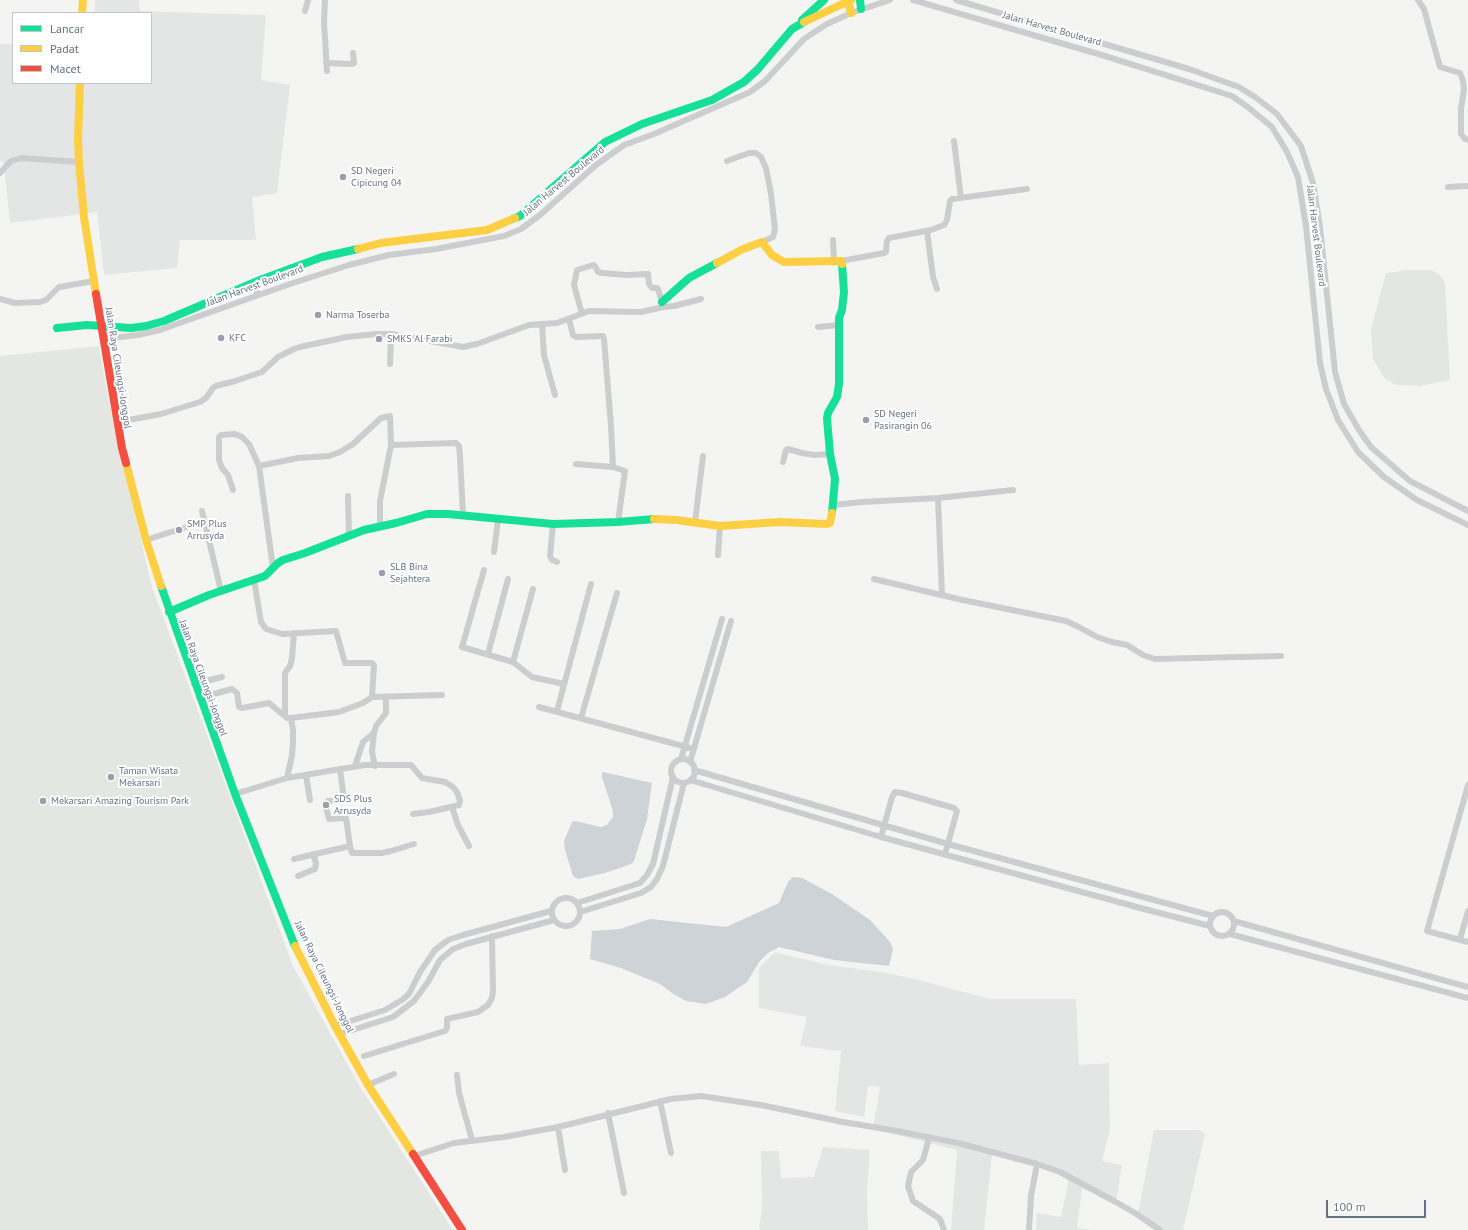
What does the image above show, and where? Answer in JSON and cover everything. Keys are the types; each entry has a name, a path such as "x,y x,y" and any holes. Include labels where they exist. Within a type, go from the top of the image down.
{"street":[{"path":"82,12 83,0"},
{"path":"305,11 308,0"},
{"path":"325,0 324,22 327,71"},
{"path":"799,24 824,0"},
{"path":"849,0 851,13"},
{"name":"Jalan Harvest Boulevard","path":"58,328 87,325 131,328 159,323 253,283 322,257 381,243 487,230 509,221 525,211 605,142 642,124 712,100 744,82 758,69 786,35 799,24 849,0"},
{"path":"860,0 861,9"},
{"name":"Jalan Harvest Boulevard","path":"103,338 138,335 160,330 258,295 349,265 388,255 436,249 504,236 521,229 540,215 596,165 624,145 654,134 750,92 772,74 804,39 828,24 851,13 890,0"},
{"name":"Jalan Harvest Boulevard","path":"913,0 1105,56 1232,96 1272,127 1287,152 1298,176 1306,226 1320,364 1326,389 1338,420 1358,452 1384,477 1417,500 1468,525"},
{"name":"Jalan Harvest Boulevard","path":"956,0 1189,69 1239,87 1277,114 1301,146 1313,183 1320,227 1335,372 1344,404 1371,447 1410,481 1468,510"},
{"path":"1418,0 1424,9 1427,18 1440,67 1460,73 1468,73"},
{"path":"1066,45 1069,34"},
{"path":"326,63 352,64 354,63 353,53"},
{"path":"1460,73 1464,85 1461,109 1461,134 1464,139 1468,140"},
{"name":"Jalan Raya Cileungsi-Jonggol","path":"80,84 78,139 84,217 117,422 122,448 146,540 169,612 234,794 294,944 335,1026 368,1085 462,1230"},
{"path":"954,141 961,198"},
{"path":"117,422 161,414 200,402 216,386 262,372 278,357 300,347 347,337 391,334 463,347 477,344 529,325 557,323 592,311 641,312 663,304 689,278 751,245 773,237 775,229 771,194 766,168 761,157 756,153 749,153 727,161"},
{"path":"0,173 5,165 11,161 21,158 79,162"},
{"path":"1448,187 1468,186"},
{"path":"762,242 772,255 784,262 837,261 885,253 889,238 927,231 945,224 948,216 950,200 1027,189"},
{"path":"927,231 933,277 937,289"},
{"path":"169,612 209,595 265,576 283,560 364,530 427,514 463,515 553,524 657,519 720,526 780,522 830,523 835,479 830,454 827,415 838,393 839,318 842,310 844,292 843,273 837,261 833,240"},
{"path":"582,314 574,285 577,270 593,265 598,272 602,273 626,275 648,274 650,287 658,289 663,304"},
{"path":"0,299 15,303 40,302 46,300 59,287 94,281"},
{"path":"253,283 258,295"},
{"path":"663,304 674,306 701,299"},
{"path":"569,319 573,335 576,338 603,336 604,339 612,426 612,467"},
{"path":"542,324 544,355 555,395"},
{"path":"818,327 839,325"},
{"path":"390,364 391,334"},
{"path":"259,466 298,458 329,456 340,452 352,444 381,418 388,416 390,417 391,445 380,501 380,526"},
{"path":"233,490 228,475 222,468 220,460 220,435 235,434 242,437 249,444 259,466 273,568"},
{"path":"391,445 456,443 459,446 463,515"},
{"path":"783,462 786,450 788,449 802,453 830,454"},
{"path":"694,522 703,456"},
{"path":"576,464 612,467 625,472 618,522"},
{"path":"1403,490 1410,481"},
{"path":"833,505 938,498 1013,490"},
{"path":"348,496 349,536"},
{"path":"938,498 942,595"},
{"path":"202,511 221,591"},
{"path":"494,552 498,519"},
{"path":"146,540 205,521"},
{"path":"553,524 550,556 552,560 557,562"},
{"path":"718,555 720,526"},
{"path":"484,570 462,647 513,662 532,677 564,684"},
{"path":"488,654 508,579"},
{"path":"874,579 1066,621 1097,637 1127,645 1143,655 1155,659 1281,656"},
{"path":"254,580 261,622 267,630 276,633 336,631 345,663 372,663 374,665 372,697"},
{"path":"557,711 591,584"},
{"path":"513,662 533,589"},
{"path":"581,718 617,593"},
{"path":"681,759 722,619"},
{"path":"690,762 731,621"},
{"path":"287,778 293,743 293,730 288,717 285,673 290,666 292,658 294,633"},
{"path":"194,684 222,677"},
{"path":"199,698 232,689 237,693 239,707 242,708 265,703 269,704 288,717 339,712 363,703 372,697 442,695"},
{"path":"375,766 372,752 374,734 376,726 386,713 386,697"},
{"path":"539,706 694,749"},
{"path":"355,766 363,742 374,734"},
{"path":"577,903 640,882 647,875 653,864 673,778 671,772 672,766 676,761 681,759 690,762 694,770 693,776 687,782 658,879 651,887 641,893 580,912"},
{"path":"234,794 287,778 355,766 411,765 422,778 438,780 450,784 457,792 460,801 459,805 413,814"},
{"path":"340,769 344,800 327,802 325,804 330,819 342,817 346,818 352,853 382,853 414,844"},
{"path":"694,770 884,826 1213,916"},
{"path":"306,775 310,800"},
{"path":"673,778 678,782 687,782 881,837 1210,926"},
{"path":"1468,785 1427,931 1468,942"},
{"path":"881,837 892,797 895,792 954,808 957,811 945,854"},
{"path":"452,807 458,825 469,846"},
{"path":"294,859 350,846"},
{"path":"298,876 315,869 316,863 313,854"},
{"path":"565,897 572,898 577,903 580,912 578,920 570,926 561,926 554,920 552,911 553,904 558,899 565,897"},
{"path":"335,1026 385,1010 402,1000 409,994 420,972 435,950 448,940 463,934 552,911"},
{"path":"1460,939 1468,911"},
{"path":"1230,934 1234,928 1234,921 1231,915 1225,912 1218,912 1213,916 1210,926 1212,932 1218,936 1230,934 1468,998"},
{"path":"340,1034 393,1017 414,1001 428,982 440,960 453,949 492,936 554,920"},
{"path":"1234,921 1468,987"},
{"path":"364,1056 445,1031 447,1028 447,1019 478,1012 488,1005 492,998 493,991 492,936"},
{"path":"368,1085 394,1074"},
{"path":"457,1075 458,1093 472,1140"},
{"path":"414,1156 440,1147 472,1140 558,1127 608,1113 660,1101 701,1096 761,1105 843,1122 876,1126 958,1143 1037,1164 1060,1172 1135,1213 1160,1230"},
{"path":"660,1101 671,1153"},
{"path":"608,1113 624,1193"},
{"path":"558,1127 565,1170"},
{"path":"929,1138 923,1160 911,1172 908,1186 913,1201 940,1219 944,1230"},
{"path":"1029,1230 1031,1196 1037,1164"}],"shaded area":[{"path":"95,0 139,0 140,11 266,15 261,80 290,85 277,193 252,197 256,240 180,240 177,268 104,275 97,212 10,223 4,164 0,160 0,44 12,44 12,84 152,84 152,12 95,12"},
{"path":"1408,270 1432,270 1439,274 1445,283 1450,380 1420,386 1397,385 1385,379 1373,359 1371,329 1386,273"},
{"name":"Taman Wisata Mekarsari","path":"99,346 109,402 152,587 293,966 360,1087 453,1230 0,1230 0,356"},
{"path":"603,772 652,783 647,819 634,861 631,864 605,873 578,879 573,876 565,850 564,841 572,822 575,821 601,827 607,825 613,817 613,811 602,777"},
{"path":"793,877 802,878 832,894 870,920 890,942 893,949 889,966 834,960 779,947 768,953 759,962 747,982 725,997 706,1004 686,1001 660,984 621,968 590,959 592,931 620,929 650,919 726,927 779,903 788,882"},
{"path":"775,952 828,965 881,972 911,978 990,999 1076,999 1079,1065 1109,1063 1110,1129 1102,1161 1122,1165 1116,1203 1082,1188 1077,1228 1093,1230 1036,1230 1037,1213 1061,1217 1069,1178 1044,1166 992,1155 984,1230 951,1230 957,1150 873,1129 880,1087 868,1086 864,1117 835,1111 841,1051 800,1046 807,1017 759,1008 759,968"},
{"path":"1154,1130 1199,1130 1205,1134 1183,1230 1160,1230 1138,1214"},
{"path":"823,1147 870,1150 867,1192 868,1230 759,1230 762,1208 761,1151 779,1151 781,1178 814,1177"}],"traffic: fast":[{"path":"802,20 824,0"},
{"path":"860,0 861,9"},
{"path":"515,218 520,216 605,142 642,124 712,100 744,82 758,69 792,29 804,22"},
{"path":"57,328 87,325 131,328 146,326 164,321 260,280 322,257 358,249"},
{"path":"662,302 689,278 717,263"},
{"path":"832,513 835,479 830,454 827,418 828,413 837,397 839,384 839,318 842,310 844,292 842,264"},
{"path":"169,612 209,595 265,576 283,560 364,530 427,514 448,514 553,524 618,522 654,519"},
{"path":"161,586 235,794 295,946"}],"traffic: slow":[{"path":"82,12 83,0"},
{"path":"848,0 851,13"},
{"path":"804,22 851,0"},
{"path":"80,84 78,139 79,162 84,217 96,294"},
{"path":"358,249 381,243 487,230 515,218"},
{"path":"717,263 743,249 762,242 772,255 784,262 841,261 842,264"},
{"path":"126,463 146,540 161,586"},
{"path":"654,519 677,520 720,526 780,522 826,524 830,523 832,513"},
{"path":"295,946 335,1026 368,1085 413,1154"}],"traffic: jam":[{"path":"96,294 122,448 126,463"},
{"path":"413,1154 462,1230"}],"place":[{"name":"SD Negeri Cipicung 04","path":"343,177"},
{"name":"Narma Toserba","path":"318,315"},
{"name":"KFC","path":"221,338"},
{"name":"SMKS Al Farabi","path":"379,339"},
{"name":"SD Negeri Pasirangin 06","path":"866,420"},
{"name":"SMP Plus Arrusyda","path":"179,530"},
{"name":"SLB Bina Sejahtera","path":"382,573"},
{"name":"Taman Wisata Mekarsari","path":"111,777"},
{"name":"Mekarsari Amazing Tourism Park","path":"43,801"},
{"name":"SDS Plus Arrusyda","path":"326,805"}]}
